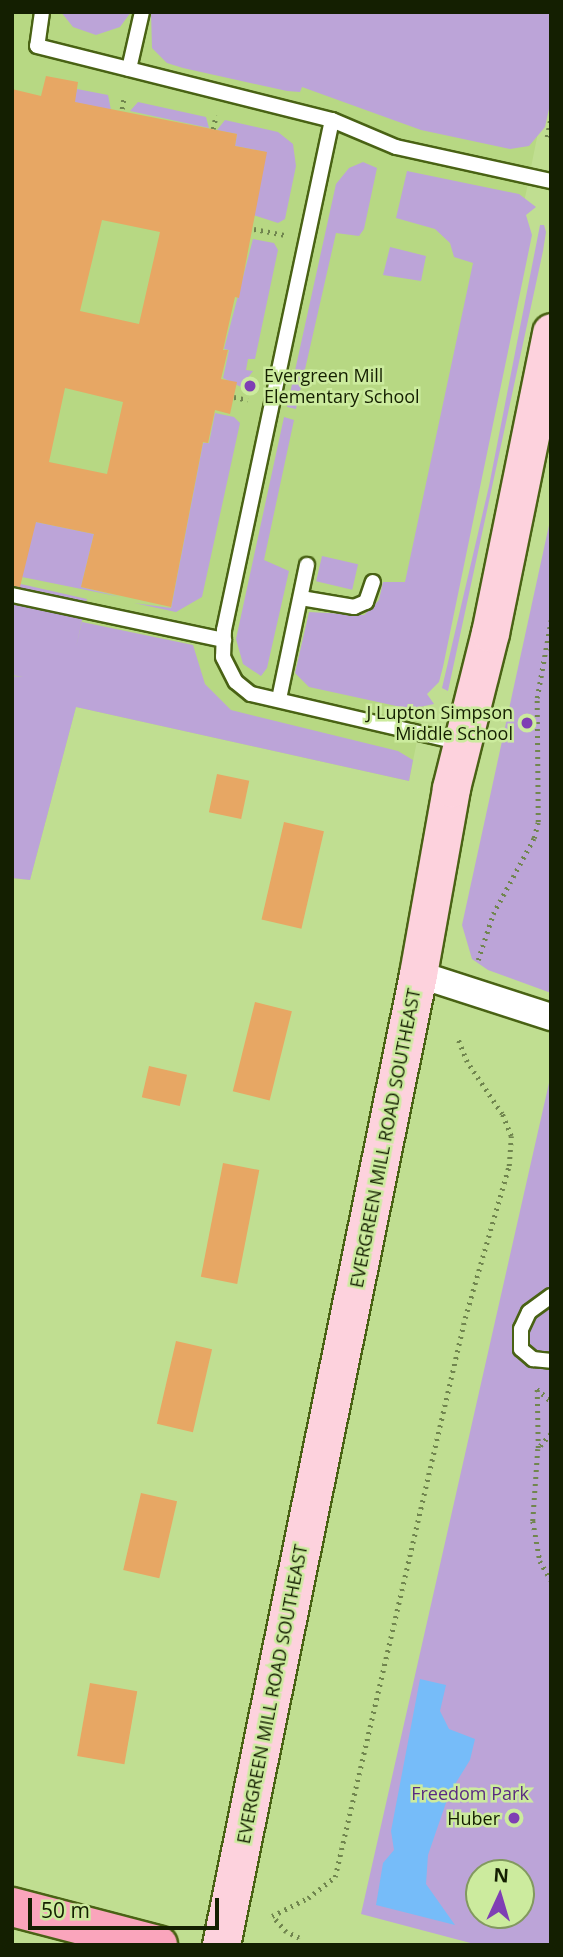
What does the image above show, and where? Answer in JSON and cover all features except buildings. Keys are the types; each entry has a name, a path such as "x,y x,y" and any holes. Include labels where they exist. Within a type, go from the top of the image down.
{"main road":[{"name":"EVERGREEN MILL ROAD SOUTHEAST","path":"221,1945 463,743 551,332"},
{"path":"12,1907 158,1945"}],"street":[{"path":"418,975 551,1017"}],"lane":[{"path":"42,12 37,46 332,120 396,147 551,181"},
{"path":"129,69 142,12"},
{"path":"332,120 224,640 223,657 236,682 251,694 463,743"},
{"path":"279,699 307,565"},
{"path":"301,598 354,607 366,602 373,582"},
{"path":"12,595 224,640"},
{"path":"551,1296 529,1312 521,1329 521,1349 533,1359 551,1361"}],"path":[{"path":"122,109 124,96"},
{"path":"213,129 216,115"},
{"path":"547,137 551,117"},
{"path":"254,229 284,235"},
{"path":"234,397 248,400"},
{"path":"478,960 493,914 534,838 538,822 537,698 551,620"},
{"path":"297,1945 299,1938 286,1932 272,1916 308,1898 335,1877 465,1318 509,1166 511,1136 502,1114 467,1062 457,1037"},
{"path":"551,1401 537,1390 538,1449 533,1521 540,1561 551,1580"},
{"path":"538,1449 551,1434"}],"shaded area":[{"name":"Evergreen Mill Elementary School","path":"12,12 551,12 551,67 409,781 76,707 30,880 12,878"}],"green space":[{"path":"61,12 131,12 120,27 96,35 73,27"},
{"path":"151,12 551,12 551,100 545,127 529,146 510,149 421,130 302,87 300,92 287,91 183,68 167,63 152,48"},
{"path":"77,89 108,95 111,110 74,102"},
{"path":"138,102 206,117 209,128 130,111"},
{"path":"225,120 278,132 293,144 296,166 285,219 278,223 253,215 266,152 235,146 237,134 217,130"},
{"path":"363,162 377,168 364,229 359,236 336,233 296,409 287,407 336,184 349,168"},
{"path":"407,171 519,194 536,207 526,215 532,235 443,667 439,682 427,694 434,704 410,709 309,687 295,673 309,612 364,615 379,600 383,582 405,582 473,263 454,257 450,243 435,229 396,218"},
{"path":"540,225 544,225 546,232 543,251 448,691 442,688 489,486"},
{"path":"253,239 274,243 278,250 255,359 248,359 246,370 253,371 241,387 223,378 229,350 224,349"},
{"path":"390,247 426,256 421,281 383,275"},
{"path":"215,413 234,417 240,423 202,597 176,612 134,603 171,608 203,443 209,443"},
{"path":"284,417 294,420 264,560 289,571 267,668 261,676 243,664 236,639"},
{"name":"J Lupton Simpson Middle School","path":"551,516 551,993 488,970 472,959 462,925"},
{"path":"36,522 94,534 81,587 121,597 12,575"},
{"path":"322,556 358,564 352,590 316,581"},
{"path":"12,582 87,599 76,647 82,622 193,645 205,684 231,710 398,751 413,760 409,781 76,707 30,880 12,878 12,676 23,677 12,675"},
{"name":"Freedom Park","path":"551,1074 551,1945 478,1945 361,1914"}],"water":[{"path":"420,1679 446,1685 440,1711 449,1729 475,1739 470,1760 449,1794 428,1855 426,1884 455,1925 376,1905 383,1863 394,1850 391,1831"}],"place":[{"name":"Evergreen Mill Elementary School","path":"250,386"},
{"name":"J Lupton Simpson Middle School","path":"527,723"},
{"name":"Huber","path":"514,1818"}]}
